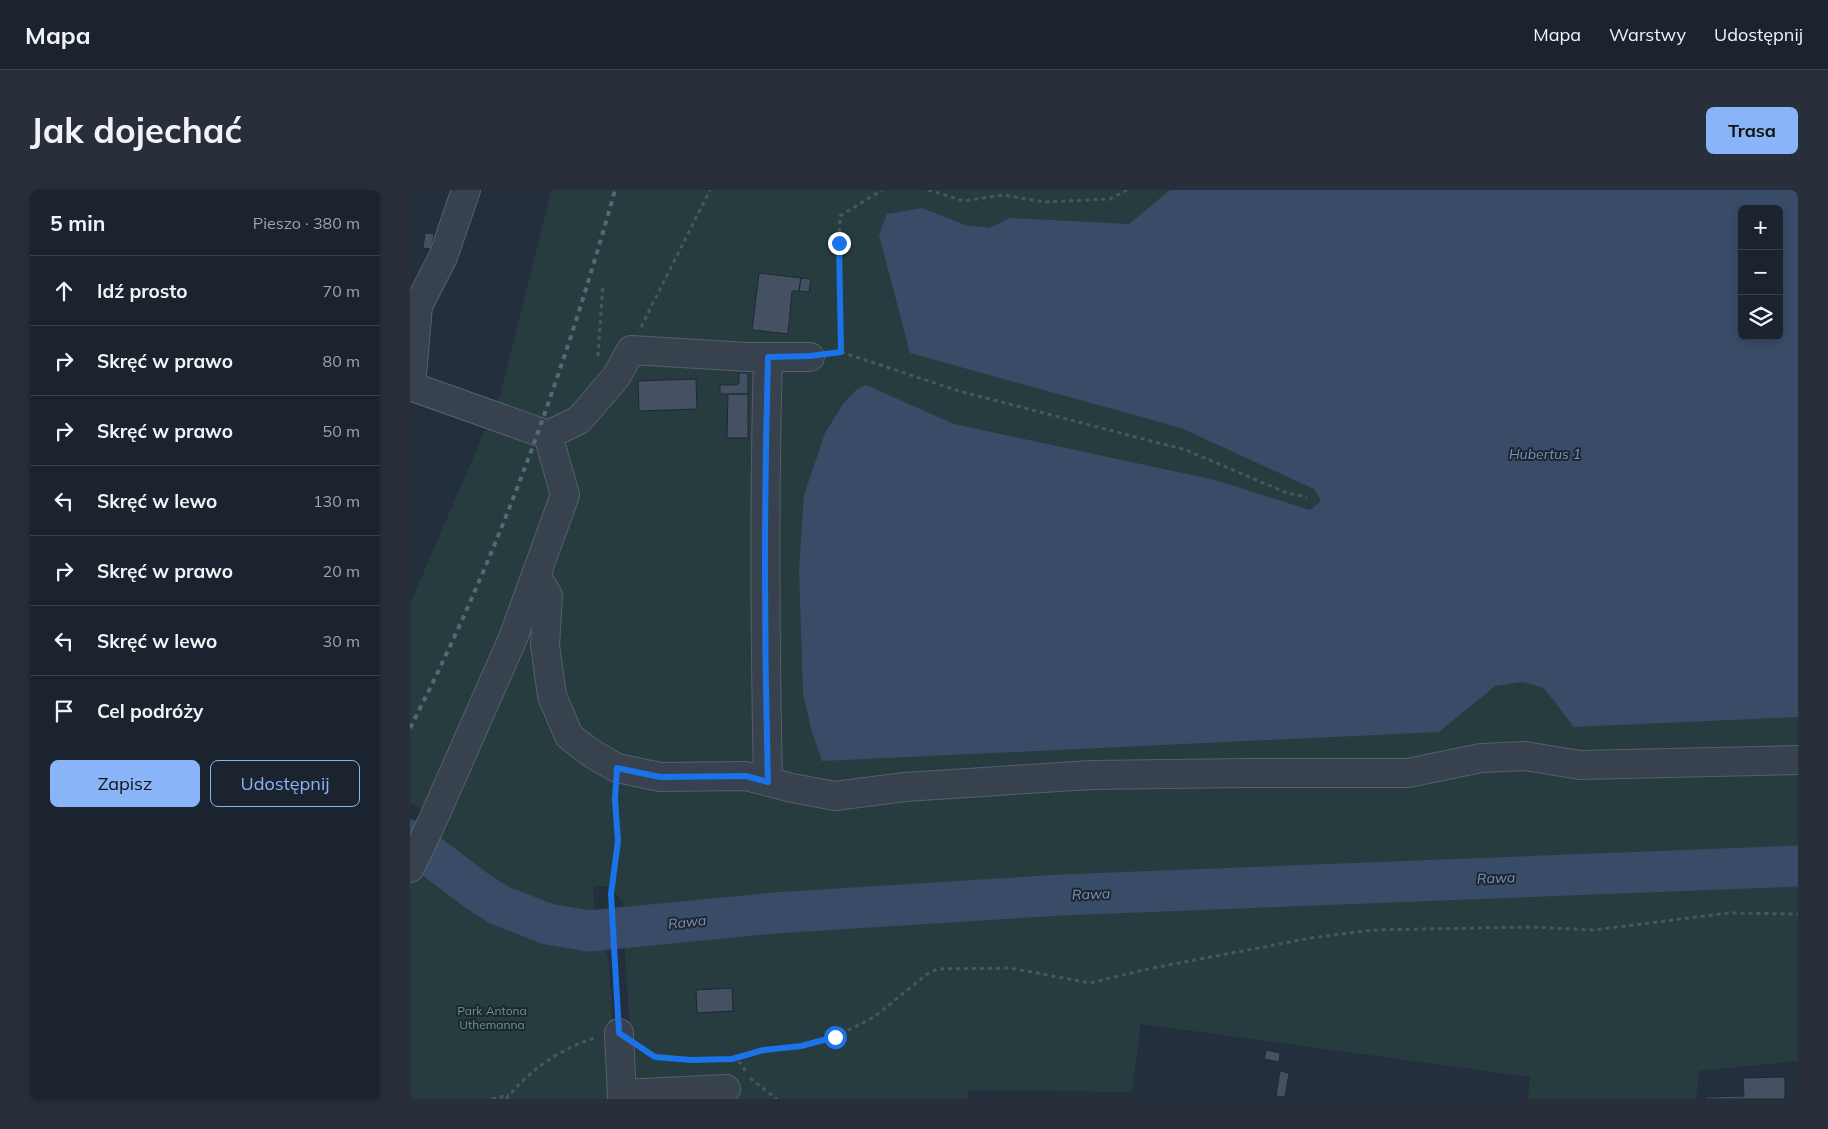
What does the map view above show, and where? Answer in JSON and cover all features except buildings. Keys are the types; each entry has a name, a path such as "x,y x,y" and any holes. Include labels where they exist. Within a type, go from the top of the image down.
{"lane":[{"path":"466,190 443,257 418,306 411,386 548,435 579,420 616,377 631,350 768,357 810,356"},
{"path":"768,357 765,456 768,782"},
{"path":"410,868 513,638 565,495 548,435"},
{"path":"536,575 548,596 545,645 552,696 569,736 617,768 660,777 746,776 835,796 905,787 1091,776 1408,772 1481,758 1516,756 1580,765 1798,760"},
{"path":"619,1033 622,1096 726,1089"}],"path":[{"path":"631,350 710,190"},
{"path":"841,352 840,216 882,190"},
{"path":"928,190 964,201 1003,195 1044,202 1110,199 1127,190"},
{"path":"601,396 597,374 603,284"},
{"path":"810,356 841,352 959,391 1186,450 1286,493 1307,497"},
{"path":"617,768 615,800 618,841 611,894 619,1033"},
{"path":"506,1099 519,1083 551,1057 579,1043 619,1033 655,1057 691,1060 732,1059 764,1050 801,1046 835,1037 874,1017 926,975 937,969 1010,968 1090,983 1148,968 1311,938 1374,930 1531,927 1592,930 1728,914 1798,914"},
{"path":"732,1059 742,1064 747,1076 759,1087 777,1099"},
{"path":"492,1099 509,1095"}],"green space":[{"name":"Park Antona Uthemanna","path":"551,190 1798,190 1798,857 1019,888 624,917 623,902 610,886 594,886 593,898 609,963 617,1099 410,1099 410,853 449,828 410,802 410,604 501,393"},
{"path":"1798,872 1798,1061 1699,1071 1696,1099 1528,1099 1530,1077 1141,1024 1132,1092 969,1090 968,1099 634,1099 624,936 903,913 1476,890"}],"water":[{"name":"Hubertus 1","path":"1170,190 1798,190 1798,717 1574,727 1544,688 1523,682 1495,686 1439,732 822,761 812,732 803,693 799,570 804,495 825,433 843,404 856,390 866,385 954,424 1215,480 1310,510 1321,501 1314,489 1181,428 910,353 879,235 887,214 922,208 965,225 989,228 1010,218 1129,224"}],"waterway":[{"name":"Rawa","path":"410,840 477,891 499,905 548,924 589,931 774,913 1061,895 1798,866"}],"railway":[{"path":"410,728 472,598 526,465 573,328 615,190"}],"route":[{"path":"835,1037 801,1046 764,1050 732,1059 691,1060 655,1057 619,1033 611,894 618,841 615,800 617,768 660,777 746,776 768,782 765,554 768,357 810,356 841,352 839,243"}]}
